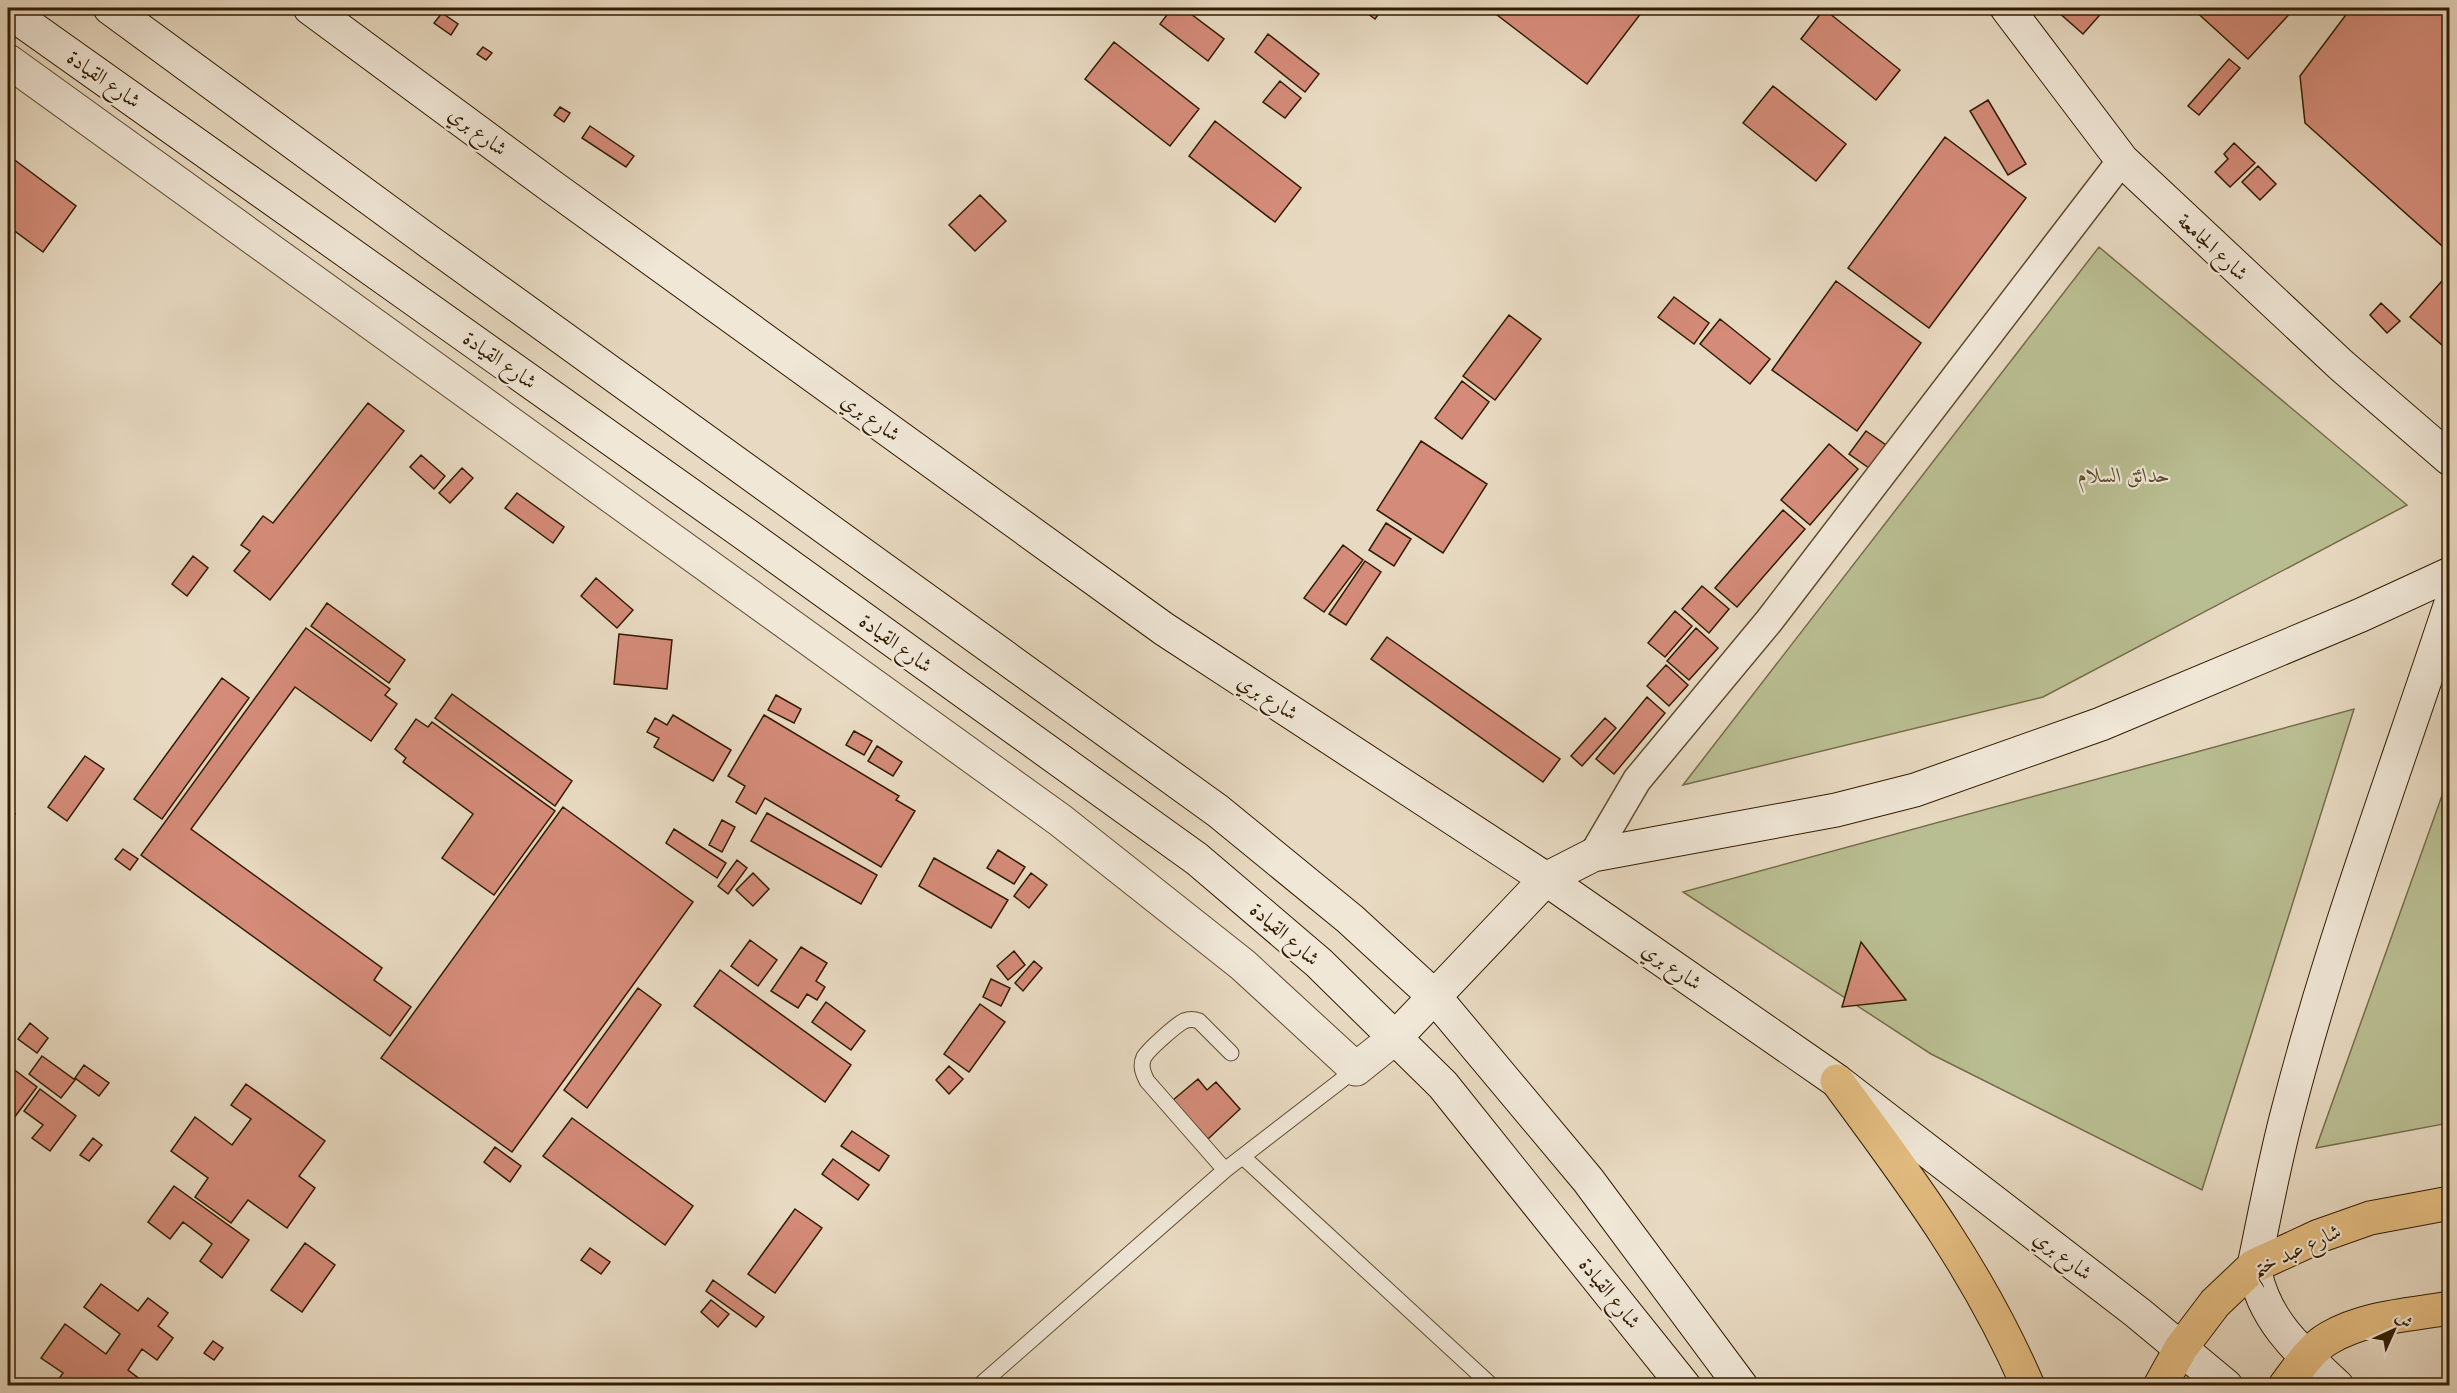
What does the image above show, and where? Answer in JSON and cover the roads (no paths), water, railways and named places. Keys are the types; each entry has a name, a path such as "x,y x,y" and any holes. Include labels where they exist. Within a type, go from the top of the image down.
{"main road":[{"path":"110,8 424,238 1218,811 1350,919 1434,996 1588,1180 1741,1386"},
{"name":"شارع بري","path":"310,8 551,186 1164,629 1546,879 1836,1081 2181,1348 2226,1386"},
{"name":"شارع الجامعة","path":"2007,8 2122,160 2341,365 2450,459"},
{"name":"شارع القيادة","path":"8,11 748,536 1197,859 1319,963 1443,1085 1684,1386"},
{"name":"شارع القيادة","path":"8,61 1060,820 1243,965 1356,1069"},
{"path":"1356,1069 1396,1037 1546,879 1593,855 1836,810 1915,790 2101,724 2361,615 2450,574"},
{"path":"2337,1386 2307,1358 2282,1330 2266,1307 2257,1288 2254,1266 2288,1108 2343,921 2450,606"},
{"path":"1836,1081 1951,1239 1995,1314 2028,1386"},
{"name":"شارع عبد ختم","path":"2160,1386 2181,1348 2215,1303 2254,1266 2319,1236 2370,1218 2450,1203"},
{"path":"2284,1386 2307,1358 2328,1338 2387,1317 2450,1308"}],"street":[{"path":"1593,855 1638,780 1769,621 2122,160"}],"lane":[{"path":"1225,1170 1147,1081 1142,1065 1150,1051 1180,1024 1192,1019 1199,1021 1231,1053"},
{"path":"979,1386 1225,1170 1356,1069"},
{"path":"1243,1157 1492,1386"}],"park label":[{"name":"حدائق السلام","path":"2124,475"}]}
